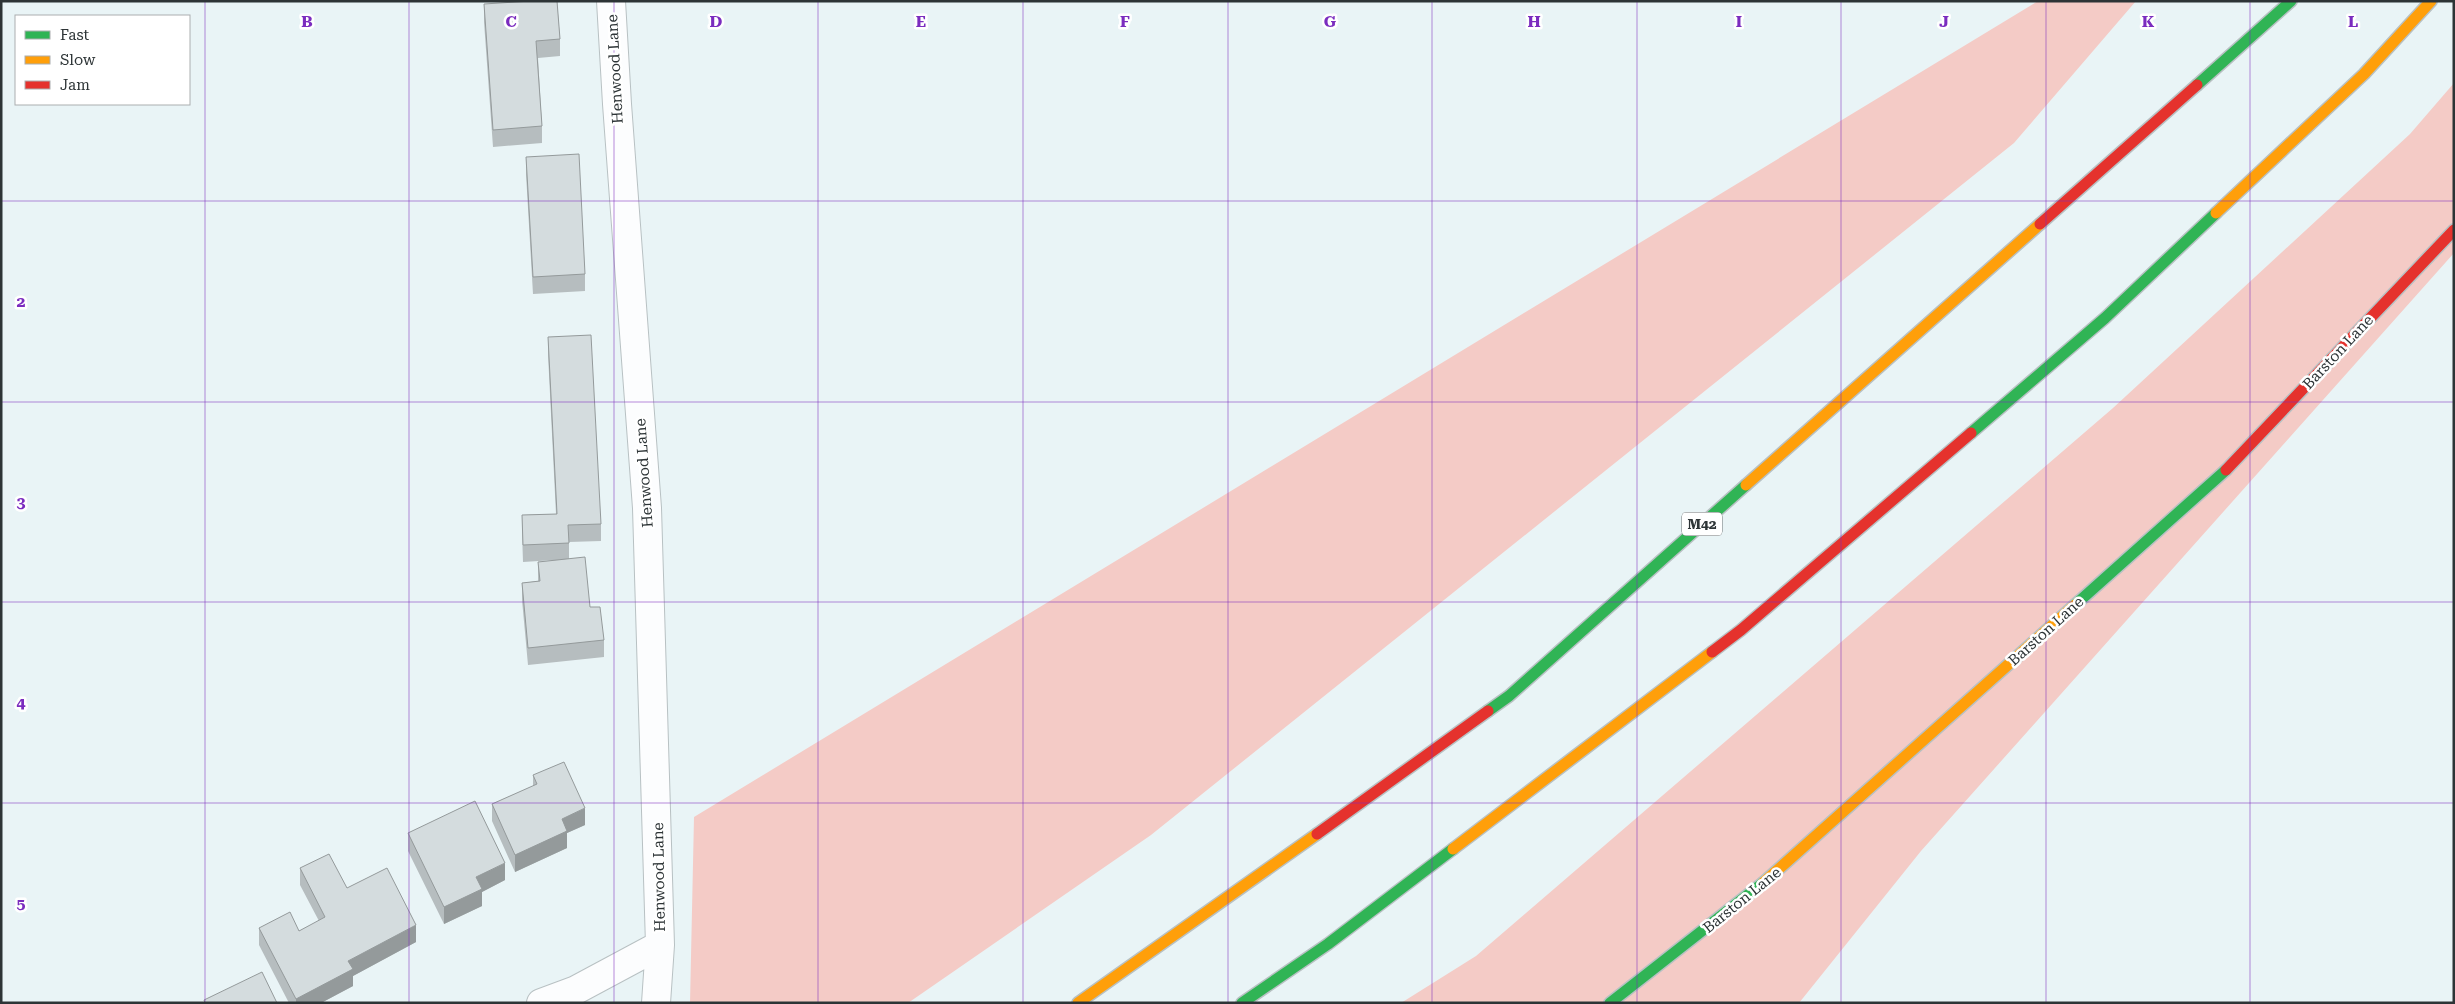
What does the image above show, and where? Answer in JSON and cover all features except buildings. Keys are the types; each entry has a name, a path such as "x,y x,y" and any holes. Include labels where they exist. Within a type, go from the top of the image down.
{"main road":[{"name":"M42","path":"1078,1003 1194,923 1509,696 2291,1"},
{"path":"1242,1003 1328,944 1741,630 2105,318 2364,74 2431,1"},
{"name":"Barston Lane","path":"1610,1003 1746,899 2236,461 2454,230"}],"street":[{"name":"Henwood Lane","path":"612,1 617,104 647,508 660,945"},
{"path":"541,1003 576,990 660,945"},
{"path":"656,1003 660,945"}],"shaded area":[{"path":"2038,1 2136,1 2014,143 1151,835 908,1003 690,1003 694,817"},
{"path":"2454,83 2454,253 1921,851 1799,1003 1401,1003 1476,956 2113,408 2410,134"}],"traffic: fast":[{"path":"2197,85 2291,1"},
{"path":"1971,433 2105,318 2216,213"},
{"path":"2075,605 2226,470"},
{"path":"1488,711 1509,696 1746,485"},
{"path":"1242,1003 1328,944 1453,849"},
{"path":"1610,1003 1763,883"}],"traffic: slow":[{"path":"2216,213 2364,74 2431,1"},
{"path":"1746,485 2040,224"},
{"path":"1763,883 2075,605"},
{"path":"1453,849 1712,652"},
{"path":"1078,1003 1317,834"}],"traffic: jam":[{"path":"2040,224 2197,85"},
{"path":"2226,470 2454,230"},
{"path":"1712,652 1741,630 1971,433"},
{"path":"1317,834 1488,711"}]}
